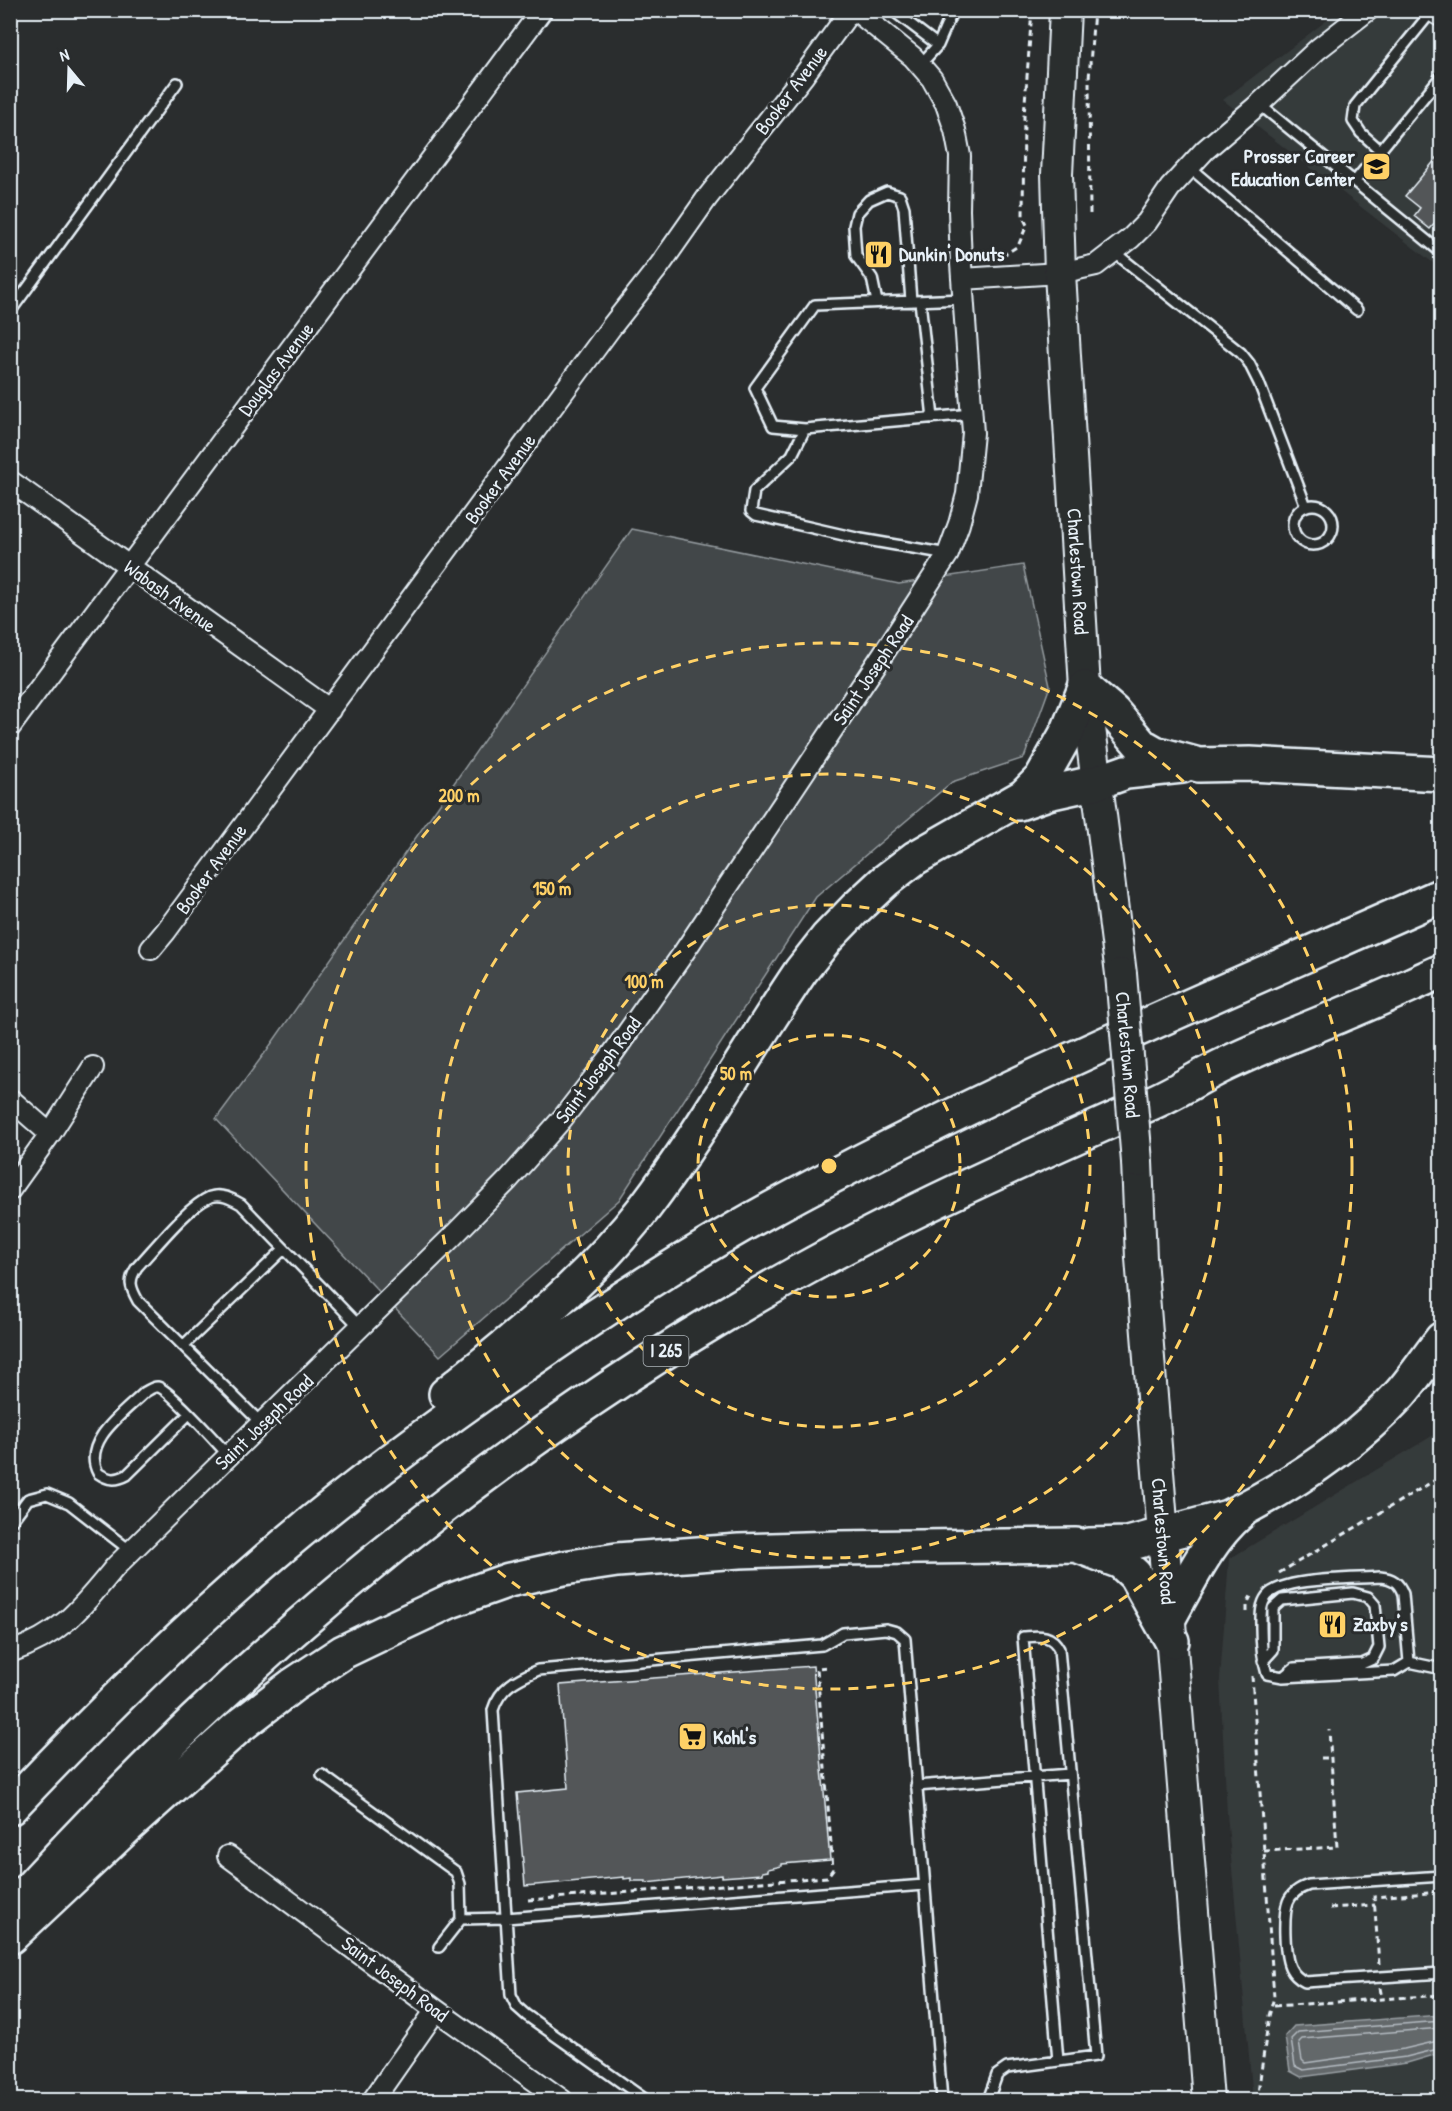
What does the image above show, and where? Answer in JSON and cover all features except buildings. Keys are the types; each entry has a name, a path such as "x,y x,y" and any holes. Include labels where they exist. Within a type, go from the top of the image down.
{"highway":[{"path":"10,1808 125,1691 271,1557 405,1427 539,1318 578,1283 645,1207 801,971 827,938 856,908 915,858 1024,796 1041,779 1068,731 1085,688 1113,712 1141,745 1155,753 1198,765"},
{"path":"1005,808 1048,793 1098,782 1126,772 1198,765 1250,764 1442,774"},
{"path":"271,1557 371,1475 474,1399 595,1316 768,1211 899,1141 1034,1076 1442,895"},
{"name":"I 265","path":"10,1910 96,1816 181,1731 296,1627 392,1547 500,1464 621,1380 796,1273 916,1210 1039,1152 1154,1103 1224,1065 1442,971"},
{"path":"10,1937 237,1728 293,1685 343,1653 460,1598 509,1580 553,1570 660,1556 837,1548 1128,1544 1164,1535 1228,1517 1316,1465 1358,1433 1400,1393 1442,1339"},
{"path":"1171,1628 1196,1569 1228,1523 1243,1510"},
{"path":"1076,1545 1121,1562 1135,1575 1171,1628"}],"main road":[{"name":"Charlestown Road","path":"1065,10 1057,174 1060,273 1085,688 1121,975 1137,1162 1141,1258 1208,2100"}],"street":[{"name":"Douglas Avenue","path":"10,727 542,10"},
{"name":"Saint Joseph Road","path":"10,1652 32,1645 74,1616 116,1566 508,1180 562,1119 605,1064 680,957 900,630 948,554 967,494 971,464 972,414 962,279 959,147 946,104 932,79 890,37 853,10"},
{"name":"Booker Avenue","path":"151,949 166,932 612,326 660,265 707,198 853,10"},
{"path":"962,279 1060,273 1096,265 1147,222 1170,188 1205,150 1259,104 1317,49 1368,10"},
{"name":"Wabash Avenue","path":"10,482 330,710"},
{"path":"10,1190 50,1134 93,1067"},
{"path":"10,1099 50,1134"},
{"name":"Saint Joseph Road","path":"228,1856 562,2100"},
{"path":"373,2100 436,2010"}],"lane":[{"path":"892,10 938,45"},
{"path":"920,65 938,45 953,10"},
{"path":"1380,150 1361,133 1353,122 1355,106 1434,13"},
{"path":"1355,182 1442,75"},
{"path":"10,312 177,83"},
{"path":"1259,104 1442,254"},
{"path":"1189,167 1357,310"},
{"path":"877,302 872,278 856,256 854,226 858,213 869,200 887,192 900,196 904,208 933,418"},
{"path":"1114,252 1241,353 1250,363 1306,506"},
{"path":"963,299 815,305 755,388 773,426 805,429 972,414"},
{"path":"805,429 792,455 754,491 751,511 756,515 826,531 948,554"},
{"path":"1306,506 1320,506 1325,509 1333,521 1331,534 1322,544 1308,545 1297,537 1294,531 1295,517 1299,510 1306,506"},
{"path":"262,1424 138,1301 132,1290 130,1277 137,1267 190,1211 211,1197 227,1196 241,1204 360,1327"},
{"path":"183,1346 284,1249"},
{"path":"189,1414 127,1475 110,1479 98,1473 94,1457 98,1439 145,1392 160,1387 176,1400 229,1456"},
{"path":"10,1523 28,1499 47,1494 69,1503 132,1552"},
{"path":"1408,1662 1403,1594 1396,1582 1390,1578 1302,1582 1281,1586 1266,1597 1261,1608 1261,1642 1267,1674 1283,1677 1394,1671 1408,1662 1442,1669"},
{"path":"1263,1661 1273,1650 1273,1608 1282,1600 1353,1593 1368,1597 1375,1605 1379,1647 1373,1659 1362,1664 1294,1668 1283,1677"},
{"path":"646,2100 517,2007 511,1995 493,1710 496,1700 505,1688 520,1677 538,1670 822,1646 843,1633 886,1629 897,1632 905,1639 942,2100"},
{"path":"988,2100 1001,2071 1013,2066 1058,2061 1096,2056 1059,1649 1052,1640 1044,1636 1023,1637 1058,2061"},
{"path":"916,1786 1070,1774"},
{"path":"322,1775 456,1872 460,1884 461,1919 439,1947"},
{"path":"1442,1876 1309,1885 1296,1891 1288,1902 1285,1927 1288,1961 1294,1974 1305,1982 1442,1973"},
{"path":"461,1919 506,1918 924,1885"},
{"path":"1437,2100 1442,2100"}],"path":[{"path":"1002,256 1018,246 1027,225 1023,217 1024,116 1032,10"},
{"path":"1090,214 1089,79 1094,10"},
{"path":"1277,1574 1442,1476"},
{"path":"1248,1622 1247,1604 1253,1593"},
{"path":"528,1900 827,1877 833,1869 817,1668 829,1667"},
{"path":"1252,1675 1274,2006 1269,2016 1257,2100"},
{"path":"1264,1851 1337,1847 1329,1730"},
{"path":"1321,1758 1331,1758"},
{"path":"1382,1998 1374,1896 1442,1892"},
{"path":"1330,1908 1375,1905"},
{"path":"1274,2006 1442,1995"}],"shaded area":[{"name":"Prosser Career Education Center","path":"1339,11 1441,11 1441,269 1223,100"},
{"path":"632,529 899,584 1023,565 1050,686 1024,758 952,782 816,897 619,1200 440,1356 216,1119 267,1050"},
{"path":"1441,1426 1441,2100 1253,2100 1227,1814 1220,1679 1229,1559 1437,1433"}],"water":[{"path":"1441,2015 1441,2053 1407,2063 1301,2077 1290,2071 1285,2036 1294,2026"}],"place":[{"name":"Prosser Career Education Center","path":"1376,167"},
{"name":"Dunkin' Donuts","path":"878,254"},
{"name":"Zaxby's","path":"1332,1624"},
{"name":"Kohl's","path":"692,1737"}]}
